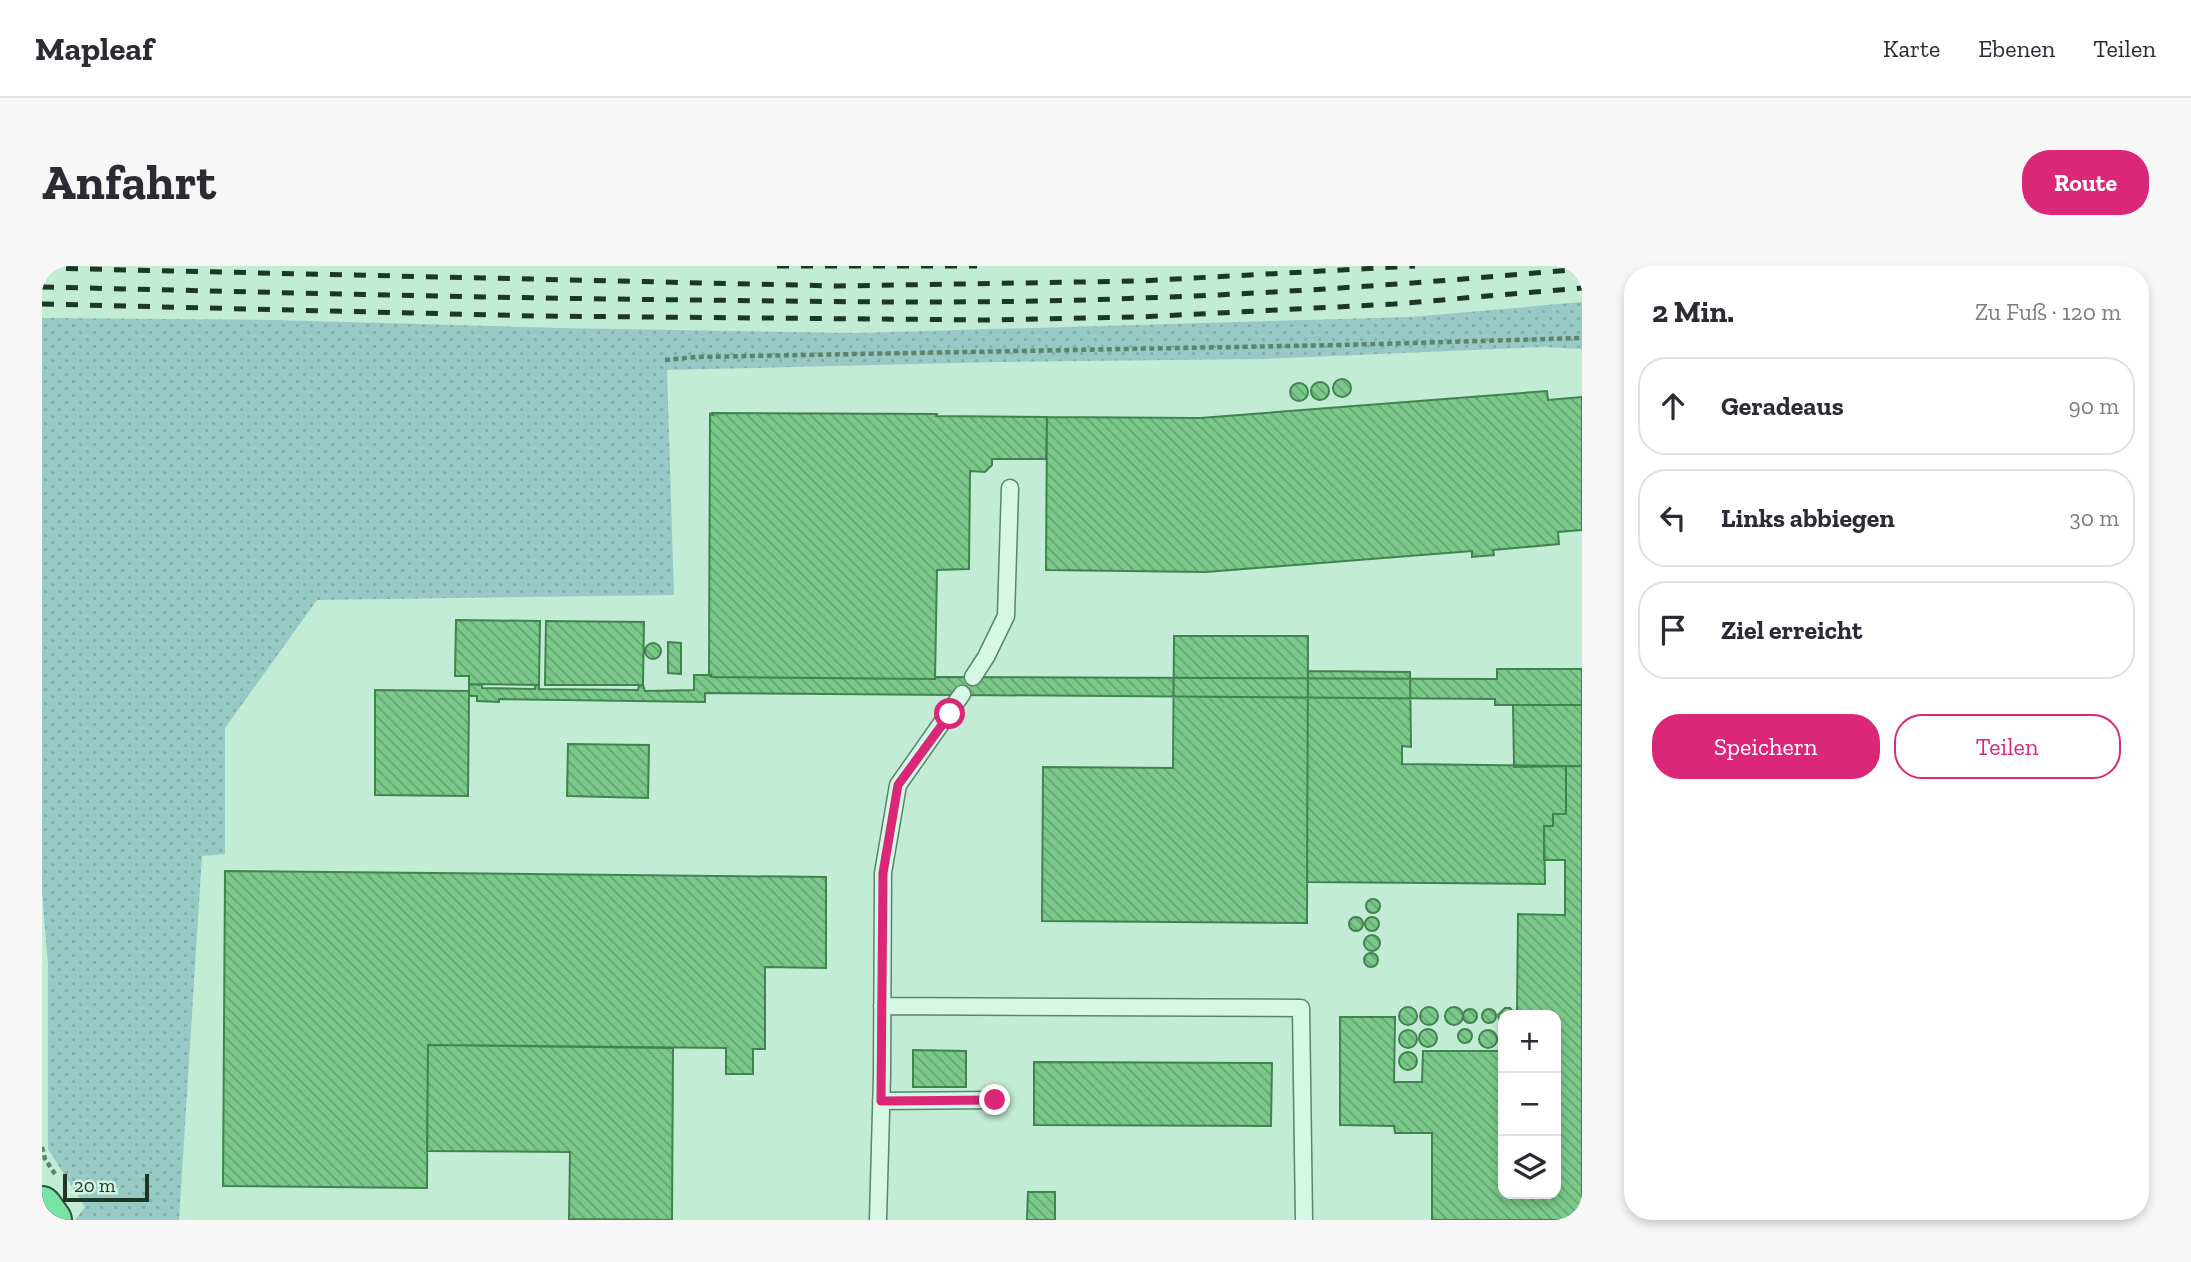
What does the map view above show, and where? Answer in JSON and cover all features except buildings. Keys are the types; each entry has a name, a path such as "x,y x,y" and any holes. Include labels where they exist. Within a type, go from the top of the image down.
{"highway":[{"path":"42,1206 52,1220"}],"lane":[{"path":"973,677 1006,616 1010,488"},
{"path":"878,1220 883,873 898,785 962,694"},
{"path":"882,1006 1301,1008 1304,1220"},
{"path":"881,1101 995,1100"}],"path":[{"path":"665,360 696,357 1582,338"}],"shaded area":[{"path":"1582,302 1582,349 1544,347 1262,359 667,370 674,595 317,600 225,728 225,854 202,856 179,1220 75,1220 85,1207 48,1149 48,965 42,893 42,318 273,320 857,333 1411,317"}],"railway":[{"path":"777,266 977,266"},
{"path":"42,268 838,286 1139,281 1415,266"},
{"path":"42,287 536,298 976,302 1252,293 1582,269"},
{"path":"42,304 537,316 989,320 1140,317 1394,304 1582,288"}],"route":[{"path":"950,714 898,785 883,873 881,1101 995,1100"}]}
